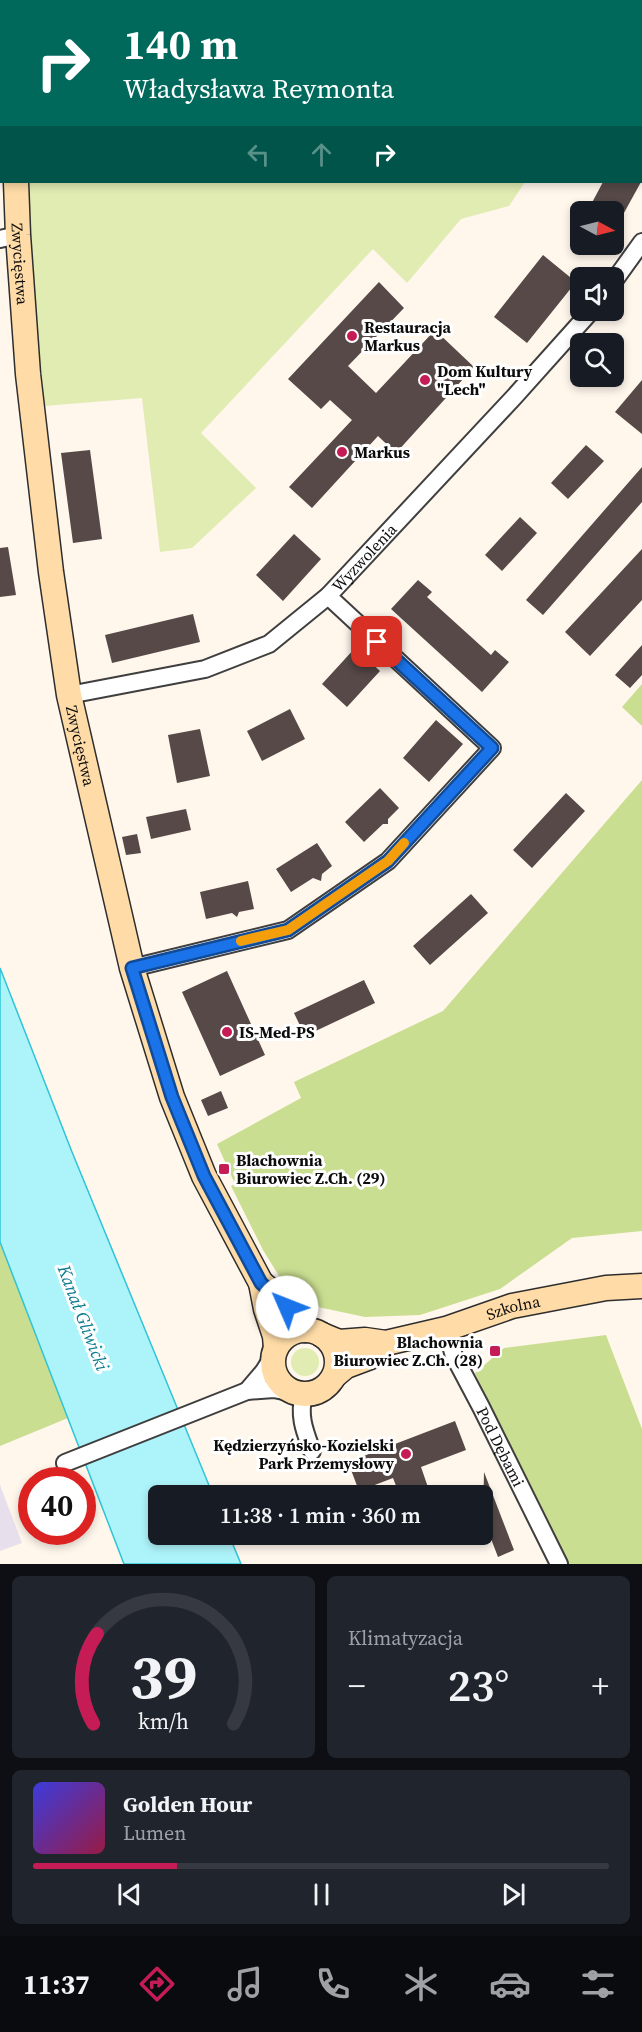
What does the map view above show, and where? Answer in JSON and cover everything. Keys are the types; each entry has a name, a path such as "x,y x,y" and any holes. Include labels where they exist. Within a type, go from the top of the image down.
{"street":[{"name":"Zwycięstwa","path":"16,183 9,237 51,572 69,695 132,968 172,1097 204,1176 261,1283 266,1309 275,1336 274,1353"},
{"path":"624,267 642,242"},
{"name":"Wyzwolenia","path":"69,695 205,669 269,644 328,596 516,396 582,321"},
{"path":"132,968 288,930 388,861 492,748 328,596"},
{"name":"Zwycięstwa","path":"261,1283 283,1301 314,1333"},
{"name":"Szkolna","path":"314,1333 339,1342 365,1340 386,1343 446,1329 513,1306 606,1288 642,1286"},
{"name":"Pod Dębami","path":"446,1329 453,1356 559,1564"},
{"path":"68,1461 247,1391 274,1389 299,1394 322,1390 334,1376 337,1358 334,1349 314,1333 289,1334 264,1371 247,1391"},
{"name":"Szkolna","path":"334,1376 346,1366 370,1357 386,1343"},
{"path":"274,1353 273,1369 277,1379 284,1388 299,1394 302,1403 301,1422 312,1451"}],"shaded area":[{"path":"0,1485 18,1532 18,1544 0,1551"}],"green space":[{"path":"16,183 524,183 509,206 461,219 407,283 373,249 201,433 256,488 192,548 160,552 142,398 32,407"},
{"path":"642,684 642,726 622,707"},
{"path":"642,780 642,1231 572,1238 500,1289 420,1315 365,1317 318,1307 289,1292 263,1250 231,1186 235,1184 217,1144 301,1098 294,1082 443,1011"},
{"path":"0,1242 68,1418 0,1446"},
{"path":"606,1335 642,1429 642,1564 549,1564 475,1373 504,1348"},
{"path":"305,1348 315,1352 319,1362 315,1372 305,1376 295,1372 291,1362 295,1352"}],"water":[{"name":"Kanał Gliwicki","path":"0,968 72,1152 209,1485 148,1485 148,1545 233,1545 241,1564 124,1564 96,1491 96,1467 87,1467 0,1242"}],"building":[{"path":"602,183 640,183 624,213 624,201 593,201"},
{"path":"543,255 570,277 570,289 527,343 494,317"},
{"path":"379,282 404,308 348,366 376,393 435,330 474,367 396,453 378,436 312,508 289,487 352,420 330,400 321,409 288,379"},
{"path":"642,380 642,434 615,412"},
{"path":"586,445 604,461 568,499 551,483"},
{"path":"90,450 102,539 73,543 61,453"},
{"path":"642,467 642,502 543,615 526,600"},
{"path":"520,517 537,533 502,571 485,555"},
{"path":"294,534 321,559 283,601 256,575"},
{"path":"8,547 16,595 0,597 0,548"},
{"path":"642,549 642,600 590,656 565,632"},
{"path":"418,580 432,592 427,597 491,655 495,650 509,662 482,692 391,609"},
{"path":"193,614 200,642 112,663 105,635"},
{"path":"642,645 642,675 630,688 615,675"},
{"path":"355,648 380,671 347,707 322,684"},
{"path":"290,709 305,739 262,761 247,731"},
{"path":"436,720 463,744 429,782 403,758"},
{"path":"200,729 210,776 177,783 168,735"},
{"path":"380,788 399,808 388,819 388,824 383,824 364,842 345,822"},
{"path":"566,793 585,811 532,868 513,850"},
{"path":"186,809 191,830 151,839 146,817"},
{"path":"137,834 141,853 126,855 122,837"},
{"path":"317,843 332,866 322,874 321,881 313,878 291,892 276,869"},
{"path":"248,881 254,909 239,912 237,917 232,913 206,919 200,892"},
{"path":"471,894 488,913 430,965 413,946"},
{"name":"IS-Med-PS","path":"227,971 265,1055 220,1076 182,992"},
{"path":"364,980 375,1003 305,1036 294,1013"},
{"path":"221,1091 228,1108 208,1116 201,1100"},
{"path":"455,1421 466,1450 421,1467 427,1485 396,1485 393,1478 375,1485 357,1485 348,1462"},
{"path":"484,1472 489,1485 484,1485"},
{"path":"493,1495 514,1550 498,1557 493,1544"}],"slow traffic":[{"path":"241,941 288,930 388,861 404,843"}],"place":[{"name":"Restauracja Markus","path":"352,336"},
{"name":"Dom Kultury \"Lech\"","path":"425,380"},
{"name":"Markus","path":"342,452"},
{"name":"IS-Med-PS","path":"227,1032"},
{"name":"Blachownia Biurowiec Z.Ch. (29)","path":"224,1169"},
{"name":"Blachownia Biurowiec Z.Ch. (28)","path":"495,1351"},
{"name":"Kędzierzyńsko-Kozielski Park Przemysłowy","path":"406,1454"}],"route":[{"path":"287,1307 261,1283 204,1176 172,1097 132,968 288,930 388,861 492,748 377,642"}]}
